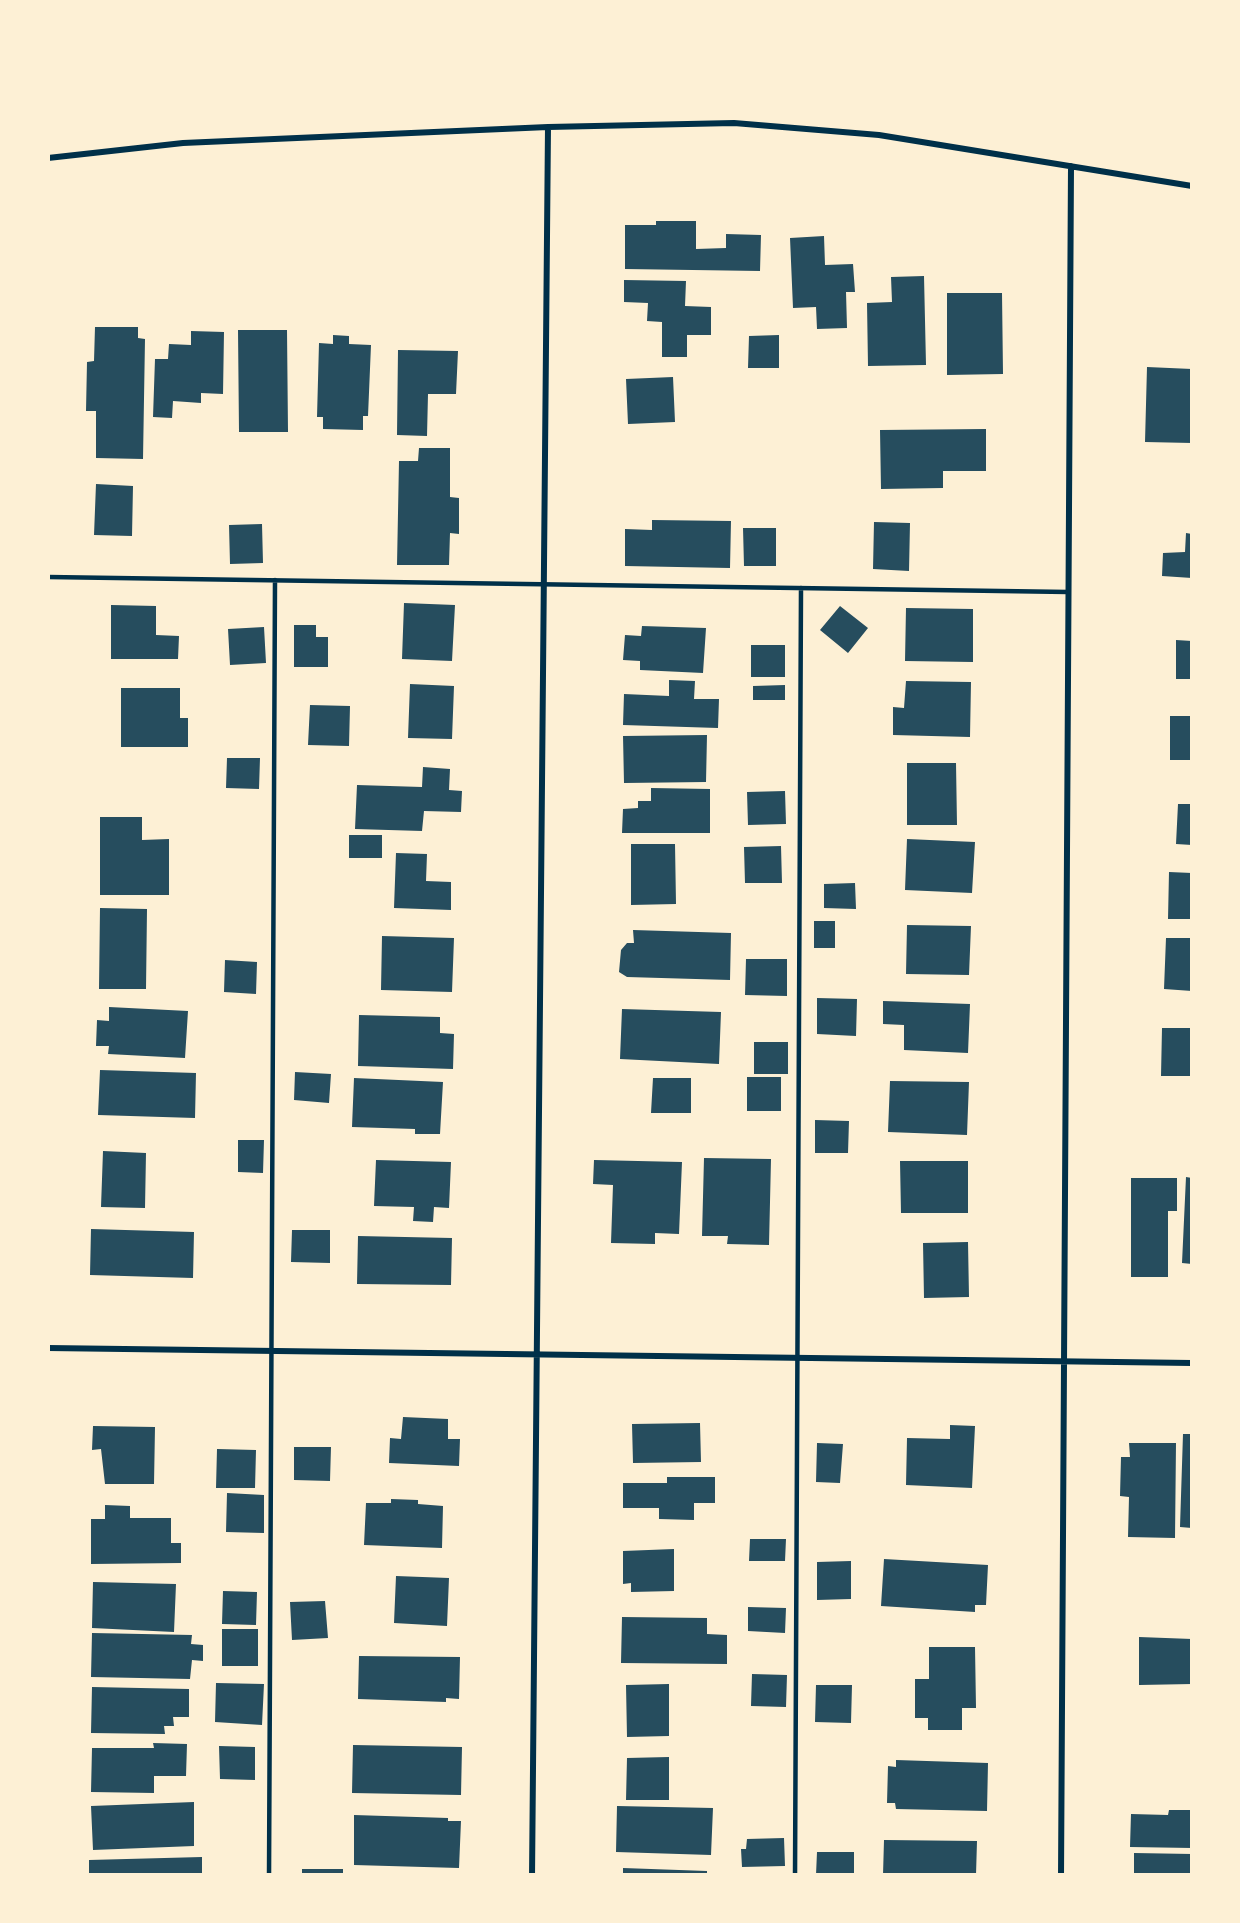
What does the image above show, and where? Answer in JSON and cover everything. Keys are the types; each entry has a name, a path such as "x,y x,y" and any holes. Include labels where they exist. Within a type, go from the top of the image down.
{"street":[{"path":"48,158 183,143 734,123 879,135 1192,186"},
{"path":"532,1875 548,128"},
{"path":"1061,1875 1062,1362 1071,166"},
{"path":"48,1348 1192,1363"}],"lane":[{"path":"48,577 1068,592"},
{"path":"269,1875 275,580"},
{"path":"795,1875 801,588"}],"building":[{"path":"656,221 696,221 696,249 726,248 726,234 761,235 760,271 625,269 625,225 656,225"},
{"path":"824,236 825,265 853,264 855,292 846,292 847,328 817,329 816,307 793,308 790,238"},
{"path":"924,276 926,365 868,366 867,303 892,302 891,277"},
{"path":"624,280 686,281 685,306 711,307 711,335 687,335 687,357 662,357 662,322 647,321 648,303 624,302"},
{"path":"947,293 1002,293 1003,374 947,375"},
{"path":"95,327 138,327 138,338 145,339 143,459 96,458 96,411 86,411 87,362 94,361"},
{"path":"238,330 287,330 288,432 239,432"},
{"path":"191,331 224,332 223,394 201,393 201,403 173,401 172,418 153,417 155,359 168,359 169,344 191,345"},
{"path":"333,335 349,336 349,344 371,345 368,416 363,416 363,430 323,429 323,417 317,417 319,343 333,344"},
{"path":"779,335 779,368 748,368 749,336"},
{"path":"398,350 458,351 456,394 428,394 427,436 397,435"},
{"path":"1147,367 1192,369 1192,443 1145,442"},
{"path":"673,377 675,422 628,424 626,379"},
{"path":"986,429 986,471 943,471 943,488 881,489 880,430"},
{"path":"419,448 450,448 450,497 459,498 459,534 450,533 449,565 397,565 399,461 418,461"},
{"path":"96,484 133,486 132,536 94,535"},
{"path":"652,520 731,521 730,568 625,566 625,529 652,530"},
{"path":"874,522 910,523 909,571 873,569"},
{"path":"262,524 263,563 230,564 229,525"},
{"path":"743,528 776,528 776,566 744,566"},
{"path":"1186,533 1192,534 1192,578 1162,576 1163,553 1185,552"},
{"path":"404,603 455,605 452,661 402,659"},
{"path":"111,605 156,606 156,635 179,636 178,659 111,659"},
{"path":"840,606 868,628 848,653 820,630"},
{"path":"906,608 973,609 973,662 905,661"},
{"path":"294,625 316,625 316,637 328,637 328,667 294,667"},
{"path":"642,626 706,628 703,673 640,670 640,661 623,660 625,635 641,636"},
{"path":"264,627 266,663 230,665 228,629"},
{"path":"1176,640 1192,641 1192,679 1176,679"},
{"path":"751,645 785,645 785,677 751,677"},
{"path":"669,680 695,681 694,699 719,699 718,728 623,725 624,694 669,696"},
{"path":"906,681 971,682 970,737 893,735 893,707 904,708"},
{"path":"410,684 454,686 452,739 408,738"},
{"path":"785,685 785,700 753,700 753,686"},
{"path":"121,688 180,688 180,718 188,718 188,747 121,747"},
{"path":"310,705 350,706 349,746 308,745"},
{"path":"1170,716 1192,716 1192,760 1170,760"},
{"path":"707,735 706,782 624,783 623,736"},
{"path":"227,758 260,758 259,789 226,788"},
{"path":"907,763 956,763 957,825 907,825"},
{"path":"423,767 450,769 449,790 462,791 461,812 424,811 422,831 355,829 357,785 422,787"},
{"path":"651,788 710,789 710,833 622,833 623,809 638,808 638,801 651,801"},
{"path":"785,791 786,824 748,825 747,792"},
{"path":"1178,804 1192,804 1192,845 1176,844"},
{"path":"100,817 142,817 142,840 169,839 169,895 100,895"},
{"path":"349,835 382,835 382,858 349,858"},
{"path":"907,839 975,842 972,893 905,890"},
{"path":"631,844 675,844 676,904 631,905"},
{"path":"781,846 782,883 745,883 744,847"},
{"path":"396,853 427,854 426,881 451,882 451,910 394,908"},
{"path":"1169,872 1192,873 1192,919 1168,919"},
{"path":"855,883 856,909 824,908 824,884"},
{"path":"100,908 147,909 146,989 99,989"},
{"path":"814,921 835,921 835,948 814,948"},
{"path":"907,925 971,926 969,975 906,974"},
{"path":"633,930 731,933 730,980 627,977 619,972 621,950 627,943 634,943"},
{"path":"382,936 454,938 452,992 381,990"},
{"path":"1166,938 1192,938 1192,991 1164,989"},
{"path":"746,959 787,959 787,996 745,995"},
{"path":"225,960 257,962 256,994 224,992"},
{"path":"817,998 857,999 856,1036 817,1034"},
{"path":"883,1001 970,1004 968,1053 904,1050 904,1025 883,1024"},
{"path":"109,1007 188,1011 185,1058 108,1054 109,1046 96,1046 97,1020 109,1021"},
{"path":"622,1009 721,1012 719,1064 620,1059"},
{"path":"359,1015 440,1017 440,1033 454,1034 453,1069 358,1066"},
{"path":"1162,1028 1192,1028 1192,1076 1161,1076"},
{"path":"754,1042 788,1042 788,1074 754,1074"},
{"path":"100,1070 196,1073 195,1118 98,1115"},
{"path":"295,1072 331,1074 329,1103 294,1100"},
{"path":"747,1077 781,1077 781,1111 747,1111"},
{"path":"354,1078 443,1082 440,1134 415,1134 415,1129 352,1127"},
{"path":"653,1078 691,1078 691,1113 651,1113"},
{"path":"890,1081 969,1082 967,1135 888,1132"},
{"path":"815,1120 849,1121 848,1153 815,1153"},
{"path":"238,1140 264,1140 263,1173 238,1172"},
{"path":"103,1151 146,1153 145,1208 101,1207"},
{"path":"704,1158 771,1159 769,1245 727,1244 728,1236 702,1236"},
{"path":"376,1160 451,1162 449,1208 434,1207 433,1222 413,1221 414,1207 374,1206"},
{"path":"594,1160 682,1162 679,1234 655,1233 655,1244 611,1243 613,1185 593,1184"},
{"path":"900,1161 968,1161 968,1213 901,1213"},
{"path":"1186,1177 1192,1178 1192,1264 1182,1263"},
{"path":"1131,1178 1177,1178 1177,1211 1168,1211 1168,1277 1131,1277"},
{"path":"91,1229 194,1232 193,1278 90,1275"},
{"path":"292,1230 330,1230 330,1263 291,1262"},
{"path":"358,1236 452,1238 451,1285 357,1284"},
{"path":"968,1242 969,1297 924,1298 923,1243"},
{"path":"403,1417 448,1419 448,1439 460,1439 459,1466 389,1463 390,1438 401,1439"},
{"path":"700,1423 701,1462 633,1463 632,1424"},
{"path":"950,1425 975,1426 972,1488 906,1485 907,1438 950,1439"},
{"path":"93,1426 155,1427 154,1484 105,1484 101,1449 92,1450"},
{"path":"1183,1434 1192,1434 1192,1528 1180,1527"},
{"path":"817,1443 843,1444 840,1483 816,1482"},
{"path":"1129,1443 1176,1443 1175,1538 1128,1537 1129,1497 1120,1496 1121,1457 1130,1457"},
{"path":"294,1447 331,1447 330,1481 294,1480"},
{"path":"217,1449 256,1450 255,1488 216,1488"},
{"path":"667,1477 715,1477 715,1503 694,1503 694,1520 659,1519 659,1508 623,1508 623,1483 667,1483"},
{"path":"227,1493 264,1495 264,1533 226,1532"},
{"path":"391,1499 418,1500 418,1504 443,1506 442,1548 364,1545 366,1503 391,1503"},
{"path":"105,1505 130,1506 130,1518 171,1518 171,1543 181,1543 181,1563 91,1564 91,1519 105,1519"},
{"path":"750,1539 786,1539 785,1561 749,1561"},
{"path":"674,1549 674,1591 631,1592 631,1583 623,1584 623,1551"},
{"path":"884,1559 988,1565 986,1605 975,1605 975,1612 881,1606"},
{"path":"851,1561 851,1599 817,1600 817,1562"},
{"path":"396,1576 449,1578 447,1626 394,1623"},
{"path":"93,1582 176,1584 174,1632 92,1628"},
{"path":"223,1591 257,1592 256,1625 222,1624"},
{"path":"325,1601 328,1638 292,1640 290,1602"},
{"path":"748,1607 786,1608 785,1633 748,1631"},
{"path":"622,1617 707,1618 707,1634 727,1635 727,1664 621,1663"},
{"path":"222,1629 258,1629 258,1666 222,1666"},
{"path":"92,1633 192,1635 191,1644 203,1645 203,1661 192,1660 190,1679 91,1677"},
{"path":"1139,1637 1192,1639 1192,1684 1139,1685"},
{"path":"929,1647 975,1647 976,1708 962,1708 962,1730 928,1730 928,1718 915,1718 915,1679 929,1679"},
{"path":"359,1656 460,1657 459,1699 446,1698 446,1702 358,1699"},
{"path":"752,1674 787,1675 786,1707 751,1706"},
{"path":"216,1683 264,1684 262,1725 215,1722"},
{"path":"669,1684 669,1736 627,1737 626,1685"},
{"path":"816,1685 852,1685 851,1723 815,1722"},
{"path":"92,1687 189,1689 189,1717 173,1717 174,1726 164,1726 165,1734 91,1733"},
{"path":"153,1743 187,1744 186,1776 154,1776 154,1793 91,1792 92,1748 154,1748"},
{"path":"353,1745 462,1747 461,1795 352,1793"},
{"path":"219,1746 255,1747 255,1780 220,1779"},
{"path":"669,1757 669,1800 626,1800 627,1758"},
{"path":"896,1760 988,1763 987,1811 896,1809 895,1803 887,1803 888,1766 896,1767"},
{"path":"194,1802 194,1846 93,1850 91,1806"},
{"path":"617,1806 713,1808 711,1855 616,1852"},
{"path":"1169,1810 1192,1810 1192,1848 1130,1847 1131,1814 1168,1815"},
{"path":"354,1815 448,1818 448,1821 461,1821 459,1868 354,1865"},
{"path":"784,1838 785,1866 742,1867 741,1849 746,1849 747,1839"},
{"path":"884,1840 977,1841 976,1875 883,1875"},
{"path":"817,1852 854,1852 854,1875 816,1875"},
{"path":"1134,1853 1192,1854 1192,1875 1134,1875"},
{"path":"202,1857 202,1875 89,1875 89,1860"},
{"path":"623,1868 707,1871 707,1875 623,1875"},
{"path":"302,1869 343,1869 343,1875 302,1875"}]}
